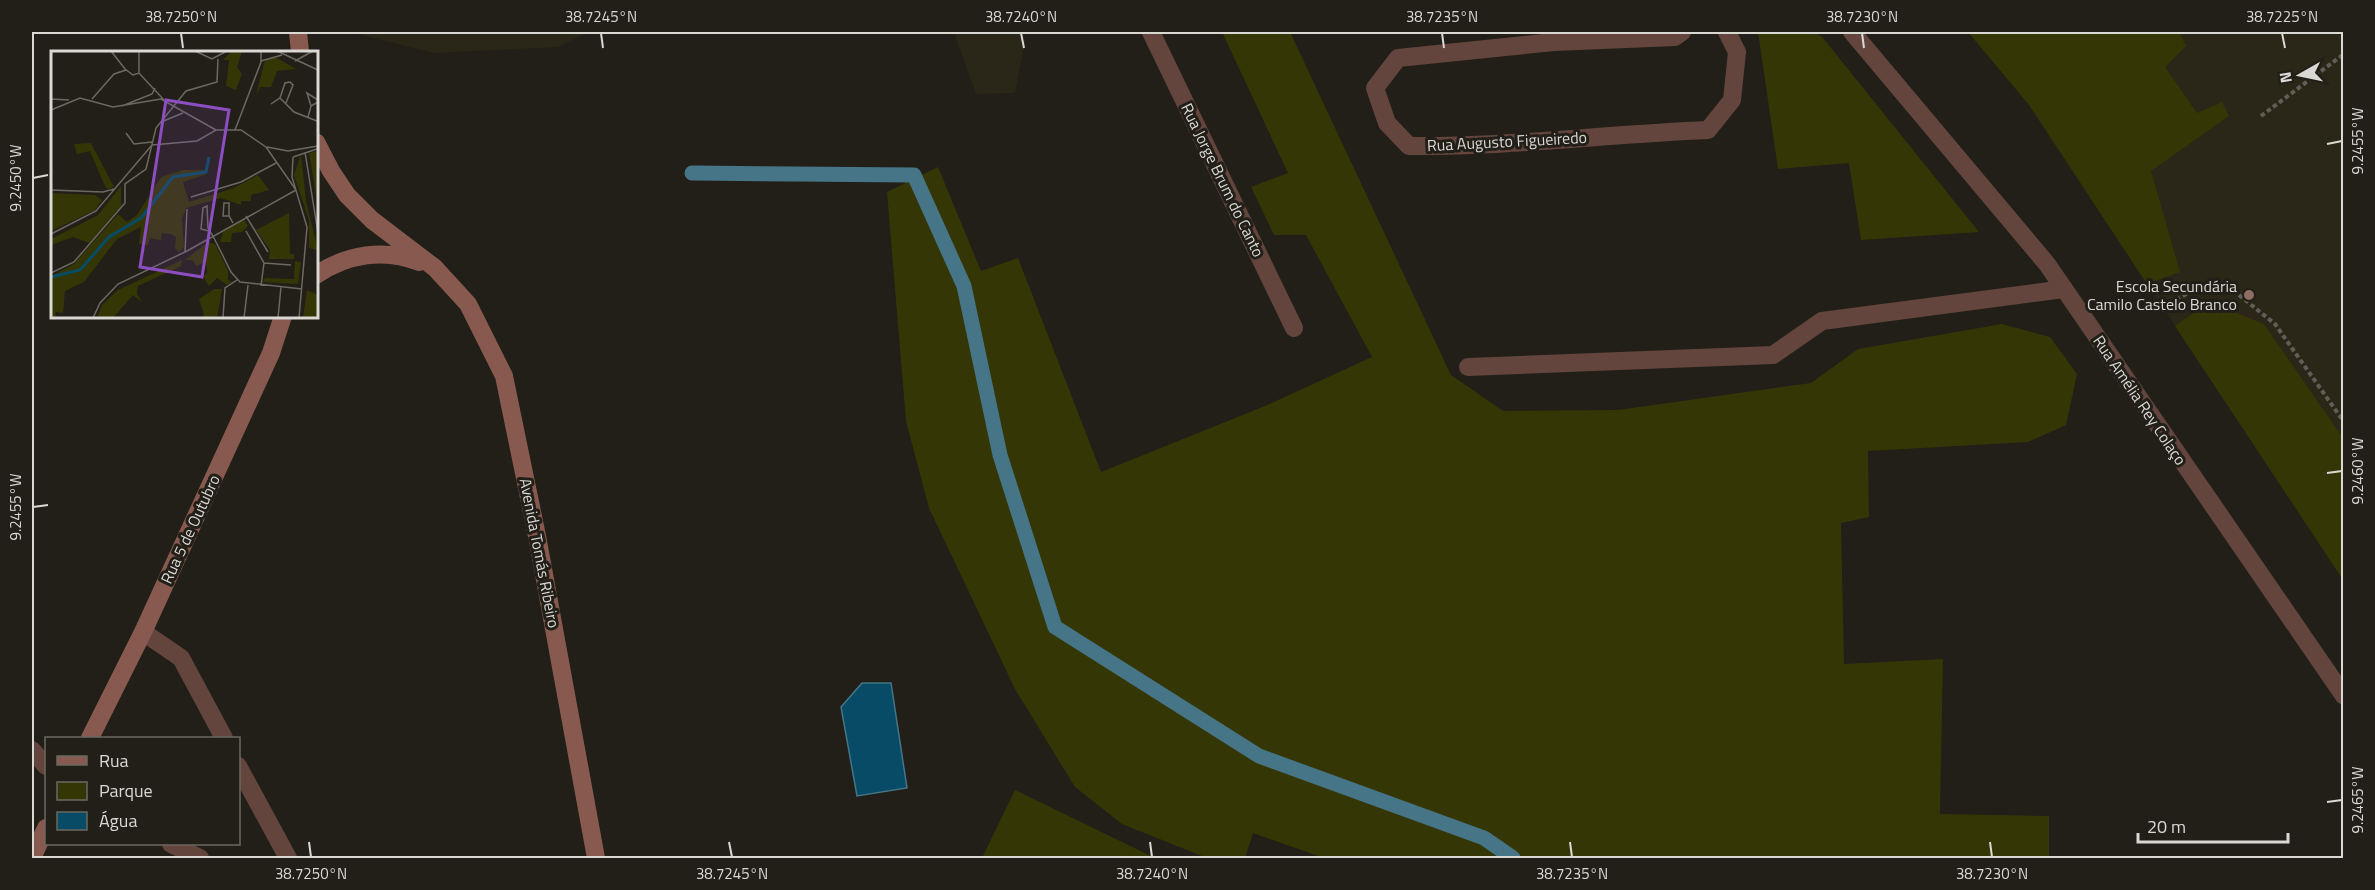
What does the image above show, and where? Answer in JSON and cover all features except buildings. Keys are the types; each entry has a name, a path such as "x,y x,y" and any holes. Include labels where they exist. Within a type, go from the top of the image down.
{"street":[{"path":"298,32 300,51"},
{"name":"Rua Jorge Brum do Canto","path":"1151,32 1294,328"},
{"name":"Rua Augusto Figueiredo","path":"1682,32 1675,37 1554,42 1398,58 1375,88 1387,123 1409,146 1464,146 1708,130 1732,100 1737,52 1727,32"},
{"name":"Rua Amélia Rey Colaço","path":"1852,32 2047,264 2343,696"},
{"name":"Avenida Tomás Ribeiro","path":"318,146 330,171 347,195 372,220 435,268 468,304 504,376 537,537 596,858"},
{"name":"Avenida Tomás Ribeiro","path":"318,274 351,258 378,254 404,256 435,268"},
{"path":"1468,367 1773,355 1822,321 2064,289"},
{"name":"Rua 5 de Outubro","path":"90,737 143,632 271,353 282,318"},
{"path":"143,632 182,658 223,737"},
{"path":"32,750 45,765"},
{"path":"240,770 288,858"},
{"path":"32,858 45,830"},
{"path":"175,845 200,858"}],"path":[{"path":"2261,116 2343,54"},
{"path":"2163,307 2197,288 2234,291 2275,324 2343,422"}],"shaded area":[{"path":"358,32 588,32 558,47 434,53 358,34"},
{"path":"954,32 1020,32 1025,42 1015,93 976,94"},
{"name":"Escola Secundária Camilo Castelo Branco","path":"2122,32 2343,32 2343,580 2029,105"}],"green space":[{"path":"1222,32 1290,32 1451,375 1503,411 1618,410 1811,383 1858,349 2002,324 2050,337 2077,374 2066,425 2028,442 1868,451 1869,517 1841,523 1844,664 1943,659 1940,814 2049,816 2049,858 1324,858 1253,833 1245,858 1207,858 1122,824 1075,787 1015,689 929,508 906,421 887,192 938,167 981,271 1018,258 1101,472 1265,406 1372,357 1306,235 1274,235 1251,187 1288,173"},
{"path":"1758,32 1815,32 1823,38 1979,232 1861,240 1849,163 1778,169"},
{"path":"1968,32 2179,32 2186,46 2165,67 2197,113 2222,102 2229,116 2151,171 2180,272 2147,284 2029,105"},
{"path":"2209,302 2264,324 2343,438 2343,580 2175,326"},
{"path":"1015,790 1155,858 982,858"}],"water":[{"path":"862,683 891,683 907,788 857,796 841,707"}],"waterway":[{"path":"692,173 914,175 964,286 1000,455 1055,627 1259,756 1484,838 1513,858"}],"place":[{"name":"Escola Secundária Camilo Castelo Branco","path":"2249,295"}]}
